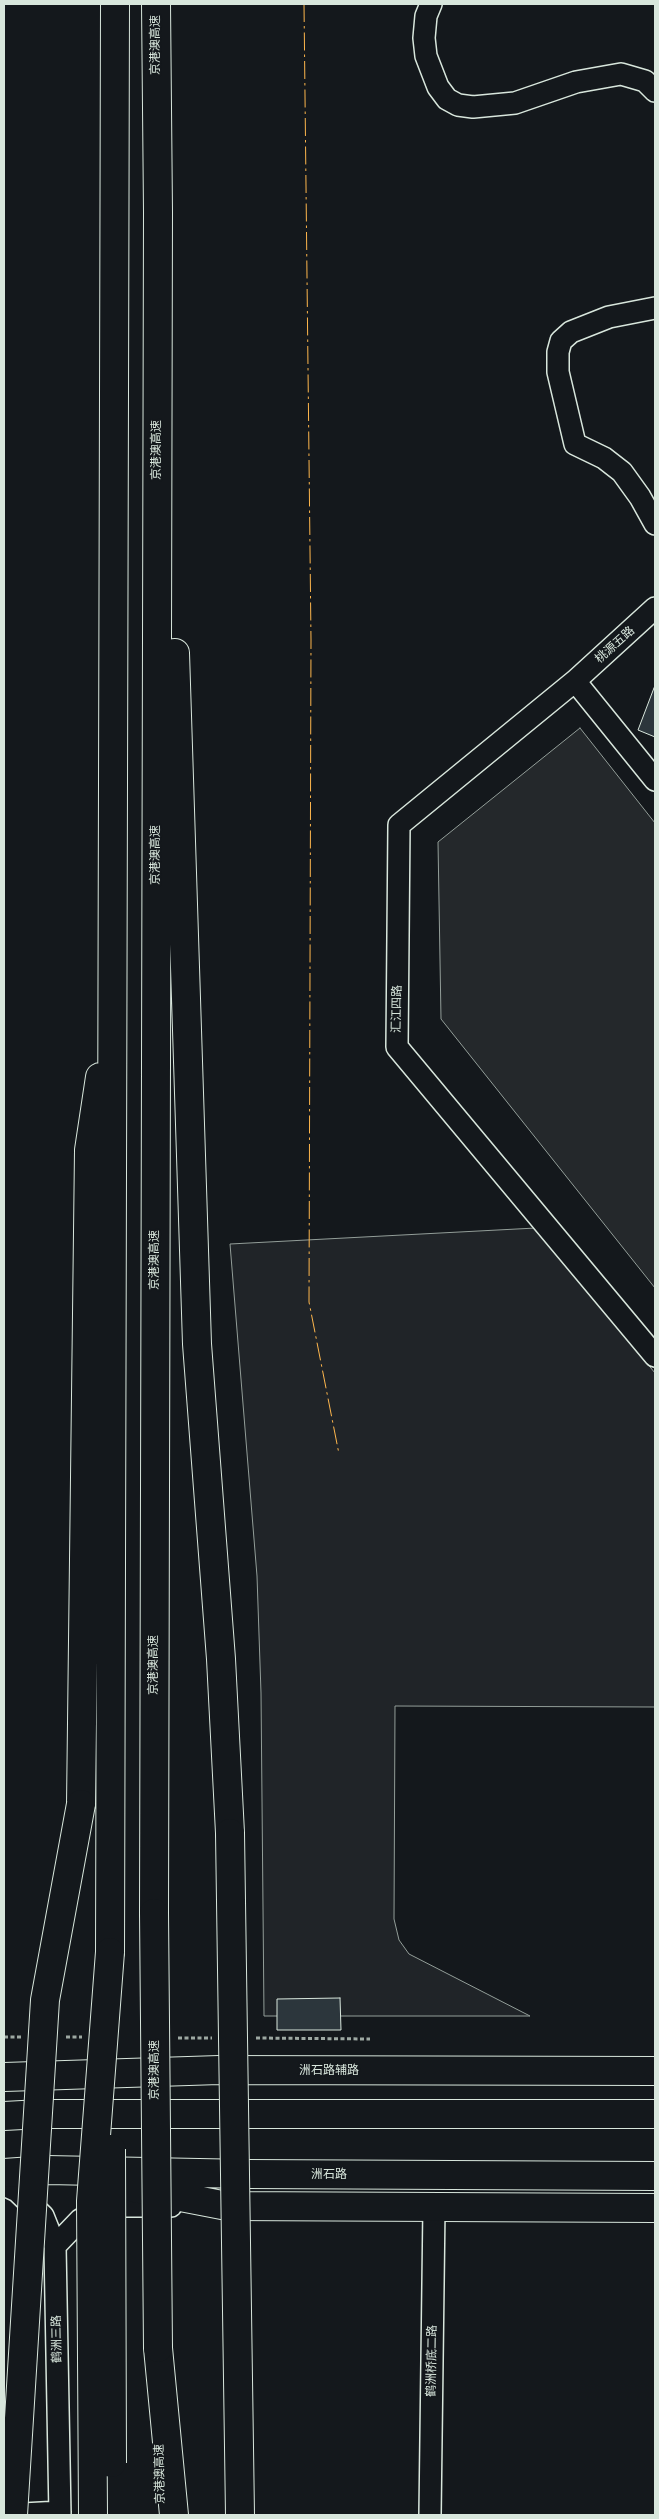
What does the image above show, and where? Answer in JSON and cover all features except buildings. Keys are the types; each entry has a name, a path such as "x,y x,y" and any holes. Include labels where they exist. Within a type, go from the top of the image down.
{"main road":[{"path":"112,2515 110,1952 114,986 112,596 115,4"},
{"name":"京港澳高速","path":"156,4 158,212 154,1913 160,2515"},
{"path":"158,212 197,1344 221,1659 230,1832 240,2515"},
{"path":"14,2515 45,2000 81,1804 89,1150 114,986"},
{"path":"94,2515 91,2201 110,1952"},
{"name":"洲石路辅路","path":"4,2077 219,2070 655,2071"},
{"path":"4,2116 61,2114 655,2114"},
{"path":"47,2170 227,2206 655,2207"},
{"name":"洲石路","path":"4,2173 47,2170 249,2174 655,2176"},
{"path":"158,2348 174,2515"}],"street":[{"path":"431,4 426,16 426,56 438,87 447,99 458,105 473,108 516,103 576,82 615,74 633,77 645,82 655,91"},
{"path":"655,308 609,317 571,332 562,341 558,352 558,372 575,444 604,458 622,472 640,497 655,524"},
{"name":"桃源五路","path":"575,681 655,608"},
{"path":"575,681 655,780"},
{"name":"汇江四路","path":"575,681 399,825 397,1047 655,1356"},
{"path":"4,2072 37,2076"},
{"name":"鹤洲三路","path":"4,2185 17,2191 43,2216 55,2246 60,2513"},
{"path":"55,2246 80,2220 101,2208 118,2206 227,2206 226,2515"},
{"name":"鹤洲桥底二路","path":"430,2515 434,2207"},
{"path":"4,2515 60,2513"}],"path":[{"path":"4,2036 24,2037"},
{"path":"63,2037 83,2037"},
{"path":"172,2038 222,2038"},
{"path":"251,2038 370,2039"}],"shaded area":[{"path":"580,728 655,823 655,1288 441,1019 438,842"},
{"path":"536,1228 655,1373 655,1707 395,1706 394,1919 399,1940 409,1954 530,2016 264,2016 261,1693 257,1576 230,1244"}],"power":[{"path":"304,4 311,640 309,1302 339,1454"}]}
